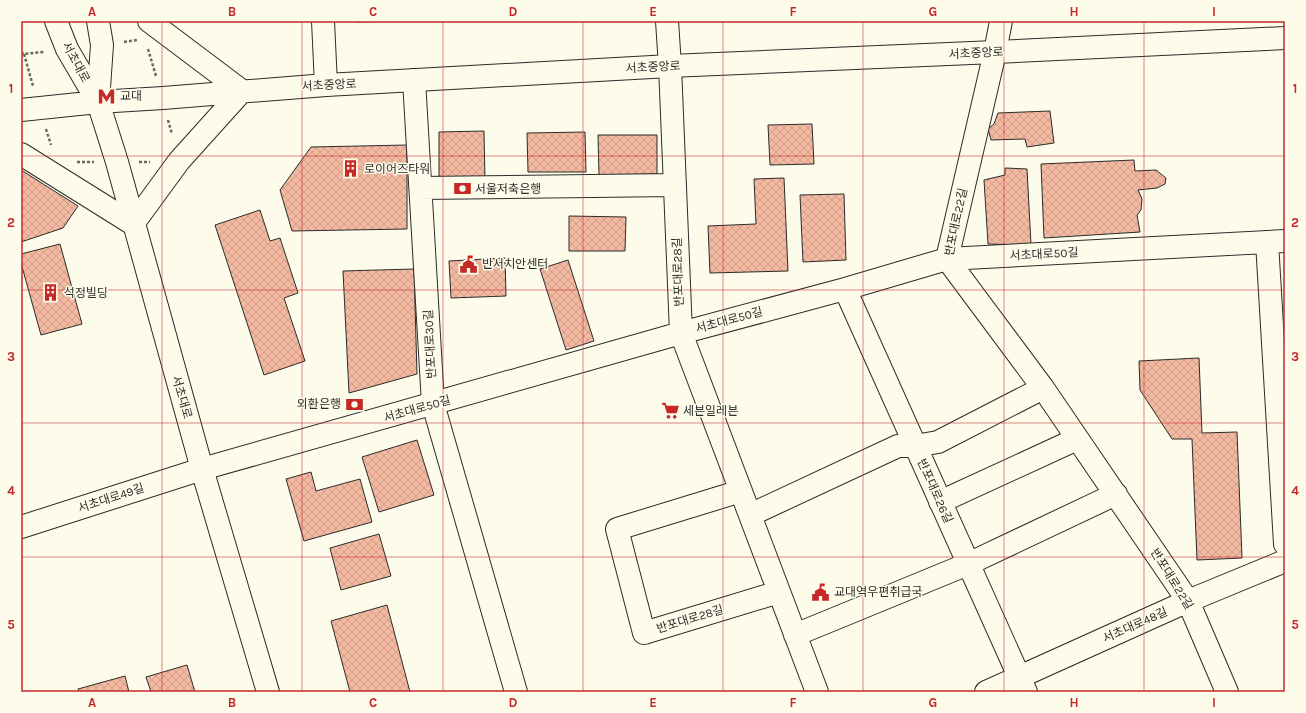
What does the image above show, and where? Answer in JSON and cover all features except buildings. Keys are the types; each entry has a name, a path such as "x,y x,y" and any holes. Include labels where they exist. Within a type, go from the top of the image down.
{"street":[{"name":"서초대로","path":"56,21 67,50 98,102 117,162 202,469 268,692"},
{"name":"서초대로","path":"98,21 102,45 98,102"},
{"path":"21,154 134,224 179,161 242,91 149,21"},
{"path":"323,21 326,85"},
{"name":"반포대로28길","path":"666,21 670,66 681,333 817,692"},
{"name":"반포대로22길","path":"1001,21 946,259 1043,388 1188,601 1227,692"},
{"name":"서초중앙로","path":"21,110 98,102 326,85 670,66 1285,38"},
{"name":"반포대로30길","path":"414,80 433,404 516,692"},
{"path":"421,188 675,185"},
{"name":"서초대로50길","path":"202,469 681,333 845,289 946,259 1276,241 1285,544"},
{"name":"반포대로26길","path":"845,289 1023,684"},
{"path":"750,515 898,446 916,446 938,442 1043,388"},
{"path":"940,502 1077,440"},
{"name":"서초대로49길","path":"21,527 202,469"},
{"name":"반포대로28길","path":"741,491 617,529 644,633 779,592"},
{"path":"795,635 968,564 1116,494"},
{"name":"서초대로48길","path":"986,692 1023,684 1188,601 1285,561"}],"place":[{"name":"교대","path":"107,96"},
{"name":"로이어즈타워","path":"351,169"},
{"name":"서울저축은행","path":"462,189"},
{"name":"반서치안센터","path":"469,264"},
{"name":"석정빌딩","path":"51,293"},
{"name":"외환은행","path":"354,404"},
{"name":"세븐일레븐","path":"670,411"},
{"name":"교대역우편취급국","path":"821,592"}]}
